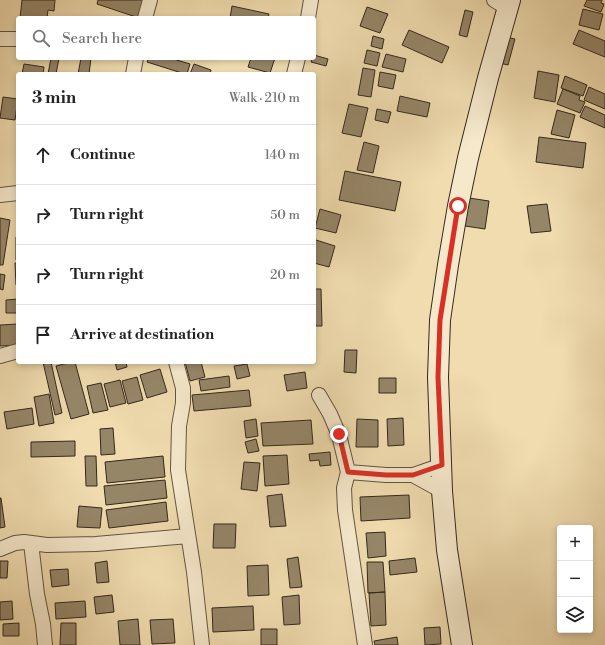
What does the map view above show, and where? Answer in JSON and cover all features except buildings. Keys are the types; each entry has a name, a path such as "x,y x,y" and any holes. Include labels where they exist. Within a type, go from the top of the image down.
{"street":[{"path":"146,16 150,0"},
{"path":"308,16 311,0"},
{"path":"462,645 446,550 442,491 438,377 440,320 458,206 504,3"},
{"path":"0,39 16,38"},
{"path":"132,72 136,60"},
{"path":"294,72 298,60"},
{"path":"0,195 16,193"},
{"path":"0,356 16,352"},
{"path":"177,364 183,388 178,470 194,572 202,645"},
{"path":"319,395 339,434 348,472 344,488 345,510 365,645"},
{"path":"348,472 386,475 413,475 442,465"},
{"path":"413,475 442,491"},
{"path":"0,549 15,543 31,542 47,545 96,544 188,536"},
{"path":"31,542 37,594 46,645"}],"route":[{"path":"339,434 348,472 386,475 413,475 442,465 438,377 440,320 458,206"}]}
